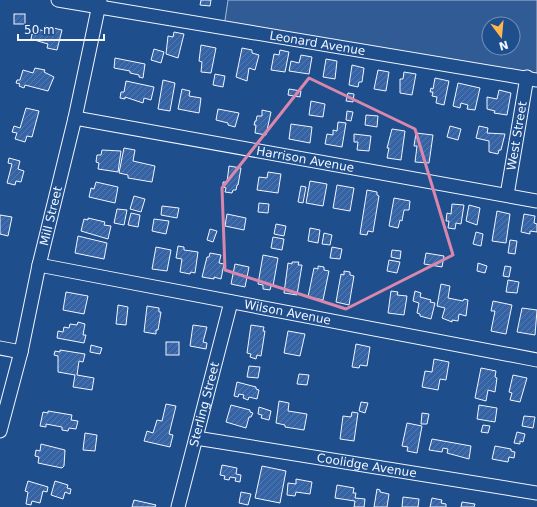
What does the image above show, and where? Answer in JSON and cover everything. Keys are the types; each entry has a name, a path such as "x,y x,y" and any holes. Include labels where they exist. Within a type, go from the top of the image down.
{"street":[{"name":"Leonard Avenue","path":"58,0 100,3 532,79"},
{"name":"Mill Street","path":"0,431 21,352 39,266 100,3"},
{"name":"West Street","path":"507,195 532,79"},
{"name":"Harrison Avenue","path":"74,118 537,201"},
{"name":"Wilson Avenue","path":"39,266 537,360"},
{"name":"Sterling Street","path":"178,507 230,302"},
{"path":"0,348 21,352"},
{"name":"Coolidge Avenue","path":"196,438 537,494"}],"highlighted area":[{"path":"309,78 415,129 453,255 346,309 225,270 222,188"}],"shaded area":[{"path":"228,0 537,0 537,80 224,27"}],"building":[{"path":"201,0 211,0 210,6 200,5"},
{"path":"14,14 25,14 25,24 14,24"},
{"path":"45,26 62,30 57,50 47,48 48,44 31,39 32,34 36,35 37,29 44,31"},
{"path":"174,32 184,34 178,58 166,54 168,36 173,37"},
{"path":"201,45 216,48 211,73 201,72 202,62 199,61"},
{"path":"242,48 252,50 252,53 259,55 255,70 249,68 247,81 236,77"},
{"path":"154,49 164,52 161,63 151,60"},
{"path":"280,50 289,52 285,72 271,70 274,54 279,55"},
{"path":"301,55 312,57 309,74 289,71 291,61 299,63"},
{"path":"115,58 145,64 143,78 139,77 139,75 130,73 130,71 114,68"},
{"path":"326,59 337,61 335,79 323,77"},
{"path":"352,65 364,68 362,82 359,82 358,87 349,85"},
{"path":"35,68 45,70 44,72 54,77 48,91 25,85 24,88 19,86 20,84 16,83 17,80 20,80 23,70 33,73"},
{"path":"378,70 389,72 386,91 374,89"},
{"path":"404,72 416,74 412,95 400,93 400,79 403,79"},
{"path":"215,74 225,76 223,87 213,85"},
{"path":"435,78 449,81 444,105 436,103 437,97 432,96 433,92 430,92 431,88 433,89"},
{"path":"163,80 175,83 170,111 158,109"},
{"path":"126,81 154,87 151,100 144,98 143,103 125,97 125,99 120,98 121,92 124,92"},
{"path":"458,83 480,88 475,110 467,109 468,105 461,103 460,108 453,106"},
{"path":"182,89 190,91 189,96 201,98 199,113 178,109"},
{"path":"289,89 301,91 300,97 288,95"},
{"path":"499,90 511,93 507,115 494,113 495,111 487,109 487,97 497,99"},
{"path":"348,93 354,94 353,102 346,101"},
{"path":"311,101 325,104 323,117 309,115"},
{"path":"26,108 39,111 32,137 27,136 25,142 15,139 17,133 12,132 14,126 20,128"},
{"path":"218,109 239,113 235,127 228,125 228,123 216,120"},
{"path":"262,110 271,112 266,135 255,133 255,121 257,116 262,116"},
{"path":"347,111 353,112 351,121 346,120"},
{"path":"366,115 378,116 377,127 365,125"},
{"path":"338,122 346,123 342,147 325,144 327,134 333,135 333,130 337,131"},
{"path":"291,124 312,127 310,143 289,139"},
{"path":"450,126 461,129 458,140 447,137"},
{"path":"479,126 488,128 487,133 505,134 501,150 499,150 498,154 489,152 489,141 476,138"},
{"path":"392,129 405,131 401,160 387,158 389,148 387,148"},
{"path":"416,133 433,135 429,163 415,162 417,146 414,146"},
{"path":"354,134 371,136 369,151 357,150 358,142 354,142"},
{"path":"124,148 135,150 133,161 155,166 152,182 128,178 128,175 119,173"},
{"path":"102,150 121,151 118,172 98,169 99,163 96,162 97,155 101,155"},
{"path":"9,158 20,161 18,169 24,171 21,182 16,181 15,185 7,183 12,164 8,163"},
{"path":"229,166 241,168 238,185 236,190 233,190 232,193 225,192 226,188 223,187 223,182 227,182"},
{"path":"268,172 281,174 278,193 257,190 259,177 267,178"},
{"path":"310,181 327,184 323,206 306,203"},
{"path":"96,182 118,187 115,203 89,197 91,188 94,189"},
{"path":"337,185 354,188 350,211 333,208"},
{"path":"301,186 306,187 303,203 298,202"},
{"path":"367,190 377,192 377,195 379,196 373,232 368,231 367,235 360,234"},
{"path":"134,196 145,199 141,212 130,209"},
{"path":"394,198 410,201 409,210 404,210 402,221 400,220 398,228 389,226"},
{"path":"259,203 269,204 268,213 258,212"},
{"path":"452,204 464,205 461,224 456,223 455,229 448,228 449,221 446,221 447,213 451,214"},
{"path":"469,205 480,208 477,225 466,221"},
{"path":"162,206 179,208 177,218 161,215"},
{"path":"117,209 127,210 124,225 114,223"},
{"path":"497,211 510,214 506,243 492,241"},
{"path":"131,213 140,215 138,227 128,225"},
{"path":"227,214 246,218 244,230 225,226"},
{"path":"524,214 535,216 534,223 537,224 537,232 530,231 530,234 521,232"},
{"path":"0,215 12,217 8,236 0,234"},
{"path":"88,218 105,222 104,225 111,226 108,239 81,231 84,219 88,220"},
{"path":"154,219 169,221 166,234 152,231"},
{"path":"276,224 286,226 284,236 274,234"},
{"path":"310,228 320,230 318,243 308,241"},
{"path":"210,229 217,231 213,242 207,240"},
{"path":"476,232 483,234 481,246 473,244"},
{"path":"324,233 332,235 330,245 322,244"},
{"path":"78,236 107,243 104,259 75,253"},
{"path":"273,237 284,239 282,250 271,248"},
{"path":"510,240 517,241 515,254 508,253"},
{"path":"178,246 184,247 184,250 198,252 195,273 191,272 190,274 180,272 182,259 176,258"},
{"path":"156,247 171,250 167,271 152,269"},
{"path":"332,247 342,249 340,259 330,258"},
{"path":"392,250 401,251 400,259 391,257"},
{"path":"210,253 221,255 219,263 224,264 221,279 214,277 214,279 202,277 207,257 209,257"},
{"path":"426,253 444,256 442,267 424,264"},
{"path":"263,255 278,258 273,286 271,286 270,290 263,289 263,285 258,284"},
{"path":"389,260 400,262 397,273 387,271"},
{"path":"292,262 299,262 298,265 302,265 297,295 284,293 288,263 292,264"},
{"path":"478,263 487,266 485,273 477,271"},
{"path":"235,264 249,267 245,287 231,284"},
{"path":"318,266 324,267 324,270 329,271 323,300 308,297 314,268 318,269"},
{"path":"505,266 511,267 509,277 503,276"},
{"path":"344,271 350,272 350,275 354,276 349,305 336,302 341,274 344,275"},
{"path":"508,280 519,282 517,293 506,292"},
{"path":"441,284 450,286 448,298 463,301 464,299 468,300 466,316 459,314 458,321 452,320 452,322 442,318 445,308 437,306"},
{"path":"391,291 398,292 397,295 407,296 404,315 388,313"},
{"path":"415,291 421,293 420,297 431,300 430,302 435,303 431,319 420,316 420,314 417,313 419,303 413,301"},
{"path":"66,292 88,296 84,314 63,310"},
{"path":"493,301 512,305 506,334 491,331 495,311 491,311"},
{"path":"118,305 128,307 126,325 116,324"},
{"path":"147,306 159,308 159,312 161,312 156,334 144,332"},
{"path":"522,308 537,310 535,335 517,332"},
{"path":"78,322 85,324 83,335 86,335 84,343 57,338 58,331 63,332 64,327 69,328 70,324 77,325"},
{"path":"193,325 207,327 203,342 207,343 206,349 190,346"},
{"path":"251,325 264,327 263,331 265,331 261,356 257,355 256,359 250,357 251,354 247,353"},
{"path":"288,331 305,334 300,356 284,353"},
{"path":"166,342 179,342 179,355 166,355"},
{"path":"356,344 370,347 367,366 360,365 359,368 352,367"},
{"path":"91,345 102,348 100,354 90,352"},
{"path":"60,350 85,354 83,362 79,361 77,375 94,378 92,390 73,387 75,375 58,372 58,356 54,355 55,351 60,352"},
{"path":"434,359 449,362 446,380 440,379 438,390 422,387 425,371 432,372"},
{"path":"249,366 260,367 258,378 247,377"},
{"path":"481,368 496,371 495,377 497,378 495,392 488,390 486,401 475,398"},
{"path":"299,374 309,375 307,385 297,384"},
{"path":"513,375 527,378 520,402 510,400 512,393 509,392"},
{"path":"237,382 256,387 256,389 259,390 257,399 249,397 248,400 243,398 244,395 239,394 238,397 234,396"},
{"path":"279,401 289,403 288,411 307,414 304,430 285,427 285,425 276,423"},
{"path":"361,402 368,403 365,413 359,411"},
{"path":"166,404 176,406 169,434 173,435 170,447 144,441 147,431 153,433 157,420 162,421"},
{"path":"231,405 250,410 250,412 253,413 251,417 249,417 246,428 226,422"},
{"path":"479,405 497,408 495,422 477,419"},
{"path":"259,407 271,411 269,420 261,418 262,415 258,414"},
{"path":"48,411 72,415 71,420 78,421 76,429 69,428 68,431 62,430 62,427 46,424 46,427 40,426 43,412 48,413"},
{"path":"352,412 358,413 354,441 340,439 343,416 351,417"},
{"path":"422,413 429,414 427,424 421,424"},
{"path":"524,416 535,417 533,428 522,426"},
{"path":"407,423 422,426 417,453 407,451 408,447 402,446"},
{"path":"483,425 490,426 488,433 481,432"},
{"path":"517,432 525,434 523,442 520,441 520,444 514,443"},
{"path":"85,433 97,435 95,451 83,450"},
{"path":"432,439 471,446 469,459 447,453 448,449 443,448 442,452 429,450"},
{"path":"41,444 65,450 64,466 62,468 38,463 39,457 35,456 36,450 40,451"},
{"path":"495,446 511,449 511,451 515,452 514,458 509,457 508,462 492,459"},
{"path":"222,465 237,468 236,474 241,475 240,482 235,481 236,478 230,477 229,480 224,479 225,476 220,475"},
{"path":"262,466 286,471 280,503 255,498"},
{"path":"296,479 312,482 310,494 296,492 295,496 287,495 288,483 296,484"},
{"path":"28,481 48,487 47,492 43,491 40,503 32,501 31,505 26,504 28,492 25,491"},
{"path":"55,481 68,485 67,488 71,489 70,494 65,492 63,499 51,495"},
{"path":"337,485 354,488 353,493 356,493 355,498 365,499 364,507 354,507 355,501 335,498"},
{"path":"377,489 380,490 380,492 389,494 387,507 374,507"},
{"path":"241,492 251,494 248,505 239,503"},
{"path":"403,497 419,499 418,507 402,507"},
{"path":"432,498 442,500 441,503 446,504 446,507 430,507"},
{"path":"134,500 156,505 155,507 132,507"},
{"path":"462,502 475,504 474,507 461,507"}]}
